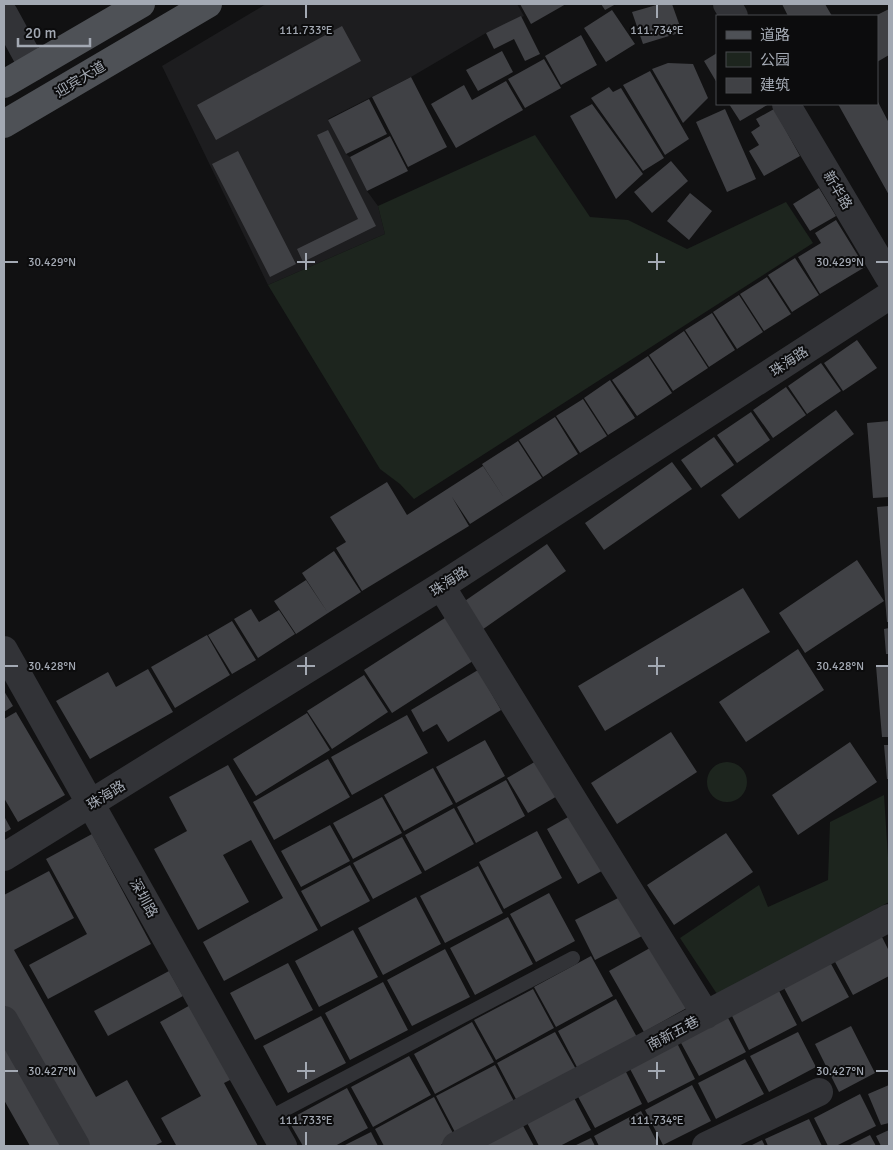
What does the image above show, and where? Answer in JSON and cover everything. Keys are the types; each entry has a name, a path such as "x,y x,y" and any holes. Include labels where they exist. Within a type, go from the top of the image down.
{"main road":[{"path":"4,84 141,4"},
{"name":"迎宾大道","path":"4,124 208,4"}],"street":[{"path":"727,4 733,15"},
{"path":"748,4 754,15"},
{"path":"4,14 33,67"},
{"name":"新华路","path":"787,105 889,277"},
{"name":"新华路","path":"805,105 889,254"},
{"name":"珠海路","path":"4,858 89,801 889,288"},
{"name":"珠海路","path":"4,849 89,801 441,586 889,296"},
{"path":"441,586 706,1015"},
{"name":"深圳路","path":"4,650 283,1146"},
{"name":"南新五巷","path":"456,1146 889,918"},
{"path":"4,1020 76,1146"},
{"path":"706,1146 819,1092"}],"lane":[{"path":"267,1119 573,958"}],"shaded area":[{"path":"266,4 517,4 524,16 486,33 411,77 328,119 367,191 378,206 385,234 268,285 162,66"}],"green space":[{"path":"535,135 590,217 628,220 687,249 786,202 813,243 414,499 400,484 380,469 268,285 385,234 378,206"},
{"path":"731,762 738,765 744,771 747,782 746,790 738,799 731,802 723,802 716,799 708,790 707,778 710,771 719,763"},
{"path":"884,795 889,902 717,994 680,938 759,885 768,907 828,880 830,822"}],"building":[{"path":"520,4 566,4 531,24"},
{"path":"601,4 616,4 605,10"},
{"path":"660,4 672,4 682,32 643,44 632,12"},
{"path":"782,4 825,4 831,15 788,15"},
{"path":"889,9 889,55 878,61 878,15"},
{"path":"612,10 635,44 606,62 584,28"},
{"path":"521,16 540,54 525,61 514,39 494,49 486,33"},
{"path":"342,26 361,61 216,140 197,105"},
{"path":"581,35 597,65 561,85 545,56"},
{"path":"502,51 513,72 478,91 466,70"},
{"path":"716,54 716,81 704,61"},
{"path":"544,59 561,88 525,108 508,79"},
{"path":"668,63 693,64 708,98 683,123 652,69"},
{"path":"650,71 689,139 665,155 623,85"},
{"path":"411,77 447,147 408,167 372,97"},
{"path":"506,81 523,110 456,148 431,104 464,85 472,100"},
{"path":"609,87 613,92 621,88 664,158 643,171 591,98"},
{"path":"369,99 387,134 346,154 328,120"},
{"path":"878,102 889,123 889,195 839,105 878,105"},
{"path":"592,104 643,174 616,199 570,116"},
{"path":"730,105 767,105 740,121"},
{"path":"725,109 756,179 727,192 696,122"},
{"path":"774,109 800,156 764,176 749,151 759,145 751,132 760,126 756,119"},
{"path":"328,130 376,226 303,262 297,249 358,219 317,135"},
{"path":"390,136 408,171 367,191 350,157"},
{"path":"238,151 296,264 270,277 212,164"},
{"path":"671,161 688,181 652,213 634,192"},
{"path":"819,188 836,216 810,231 793,204"},
{"path":"690,193 712,211 689,240 667,221"},
{"path":"836,220 865,267 820,294 798,257 821,243 815,233"},
{"path":"795,258 819,295 792,312 768,275"},
{"path":"767,277 791,314 764,331 740,294"},
{"path":"739,295 763,332 737,349 713,312"},
{"path":"712,313 735,350 709,367 685,330"},
{"path":"684,331 708,368 673,391 649,355"},
{"path":"857,340 877,368 843,391 824,363"},
{"path":"648,356 672,393 637,416 612,380"},
{"path":"821,363 841,391 807,414 788,386"},
{"path":"610,380 635,418 608,435 584,398"},
{"path":"786,387 806,415 773,438 753,410"},
{"path":"583,399 607,436 580,453 556,416"},
{"path":"836,410 854,434 739,519 721,495"},
{"path":"751,412 770,440 737,463 717,435"},
{"path":"555,417 578,454 543,477 519,440"},
{"path":"889,421 889,497 873,498 867,423"},
{"path":"714,437 734,465 701,488 681,460"},
{"path":"518,441 542,478 506,501 482,464"},
{"path":"672,462 692,489 604,550 585,523"},
{"path":"483,466 506,501 470,524 452,497 469,526 362,591 336,548 346,542 330,517 387,482 407,515"},
{"path":"889,506 889,622 887,622 877,507"},
{"path":"547,544 566,571 479,632 459,605"},
{"path":"334,551 361,592 328,613 302,573"},
{"path":"857,560 884,601 805,653 779,613"},
{"path":"306,580 328,613 296,634 274,601"},
{"path":"743,588 770,632 605,731 578,686"},
{"path":"251,609 259,622 279,610 295,634 258,658 234,619"},
{"path":"448,616 476,659 392,713 364,670"},
{"path":"232,621 256,660 232,674 208,635"},
{"path":"889,628 889,654 886,654 884,629"},
{"path":"207,635 230,675 175,708 151,667"},
{"path":"798,649 824,690 746,742 719,702"},
{"path":"889,665 889,737 882,737 876,666"},
{"path":"148,669 173,712 90,759 56,701 108,672 116,687"},
{"path":"478,670 501,710 448,742 437,724 423,732 411,710"},
{"path":"364,675 388,712 332,749 307,711"},
{"path":"4,691 13,706 4,712"},
{"path":"16,712 65,795 18,822 4,798 4,719"},
{"path":"307,713 330,750 256,796 233,759"},
{"path":"407,715 428,753 352,795 331,757"},
{"path":"671,732 697,772 617,824 591,783"},
{"path":"485,740 505,776 456,803 436,767"},
{"path":"850,742 877,782 798,835 772,795"},
{"path":"884,745 889,745 889,779 887,779"},
{"path":"328,759 350,797 274,840 253,802"},
{"path":"538,760 559,795 528,813 507,778"},
{"path":"228,765 318,930 224,981 203,942 283,898 251,840 223,855 249,902 198,930 154,849 187,831 169,797"},
{"path":"433,768 453,804 404,831 384,795"},
{"path":"506,780 525,816 476,843 457,807"},
{"path":"382,797 402,833 353,859 333,823"},
{"path":"454,808 474,844 425,871 405,835"},
{"path":"577,812 609,867 578,884 547,829"},
{"path":"4,816 11,829 4,833"},
{"path":"330,825 350,861 301,887 281,851"},
{"path":"537,831 562,878 504,909 479,862"},
{"path":"726,833 753,872 674,925 647,885"},
{"path":"92,834 151,944 48,999 29,965 87,934 46,859"},
{"path":"402,837 422,873 373,899 353,863"},
{"path":"350,865 370,901 321,927 301,891"},
{"path":"478,866 503,913 445,943 420,896"},
{"path":"49,871 74,918 14,950 96,1097 127,1080 162,1142 154,1146 83,1146 4,1004 4,895"},
{"path":"549,893 575,941 536,962 510,914"},
{"path":"624,895 644,935 595,960 575,920"},
{"path":"416,897 441,944 383,975 358,928"},
{"path":"508,917 533,964 475,995 450,948"},
{"path":"353,930 378,977 319,1007 295,961"},
{"path":"881,935 889,951 889,976 853,995 834,960"},
{"path":"657,944 692,1005 644,1032 609,971"},
{"path":"445,949 470,997 412,1026 387,980"},
{"path":"591,956 613,996 556,1027 534,987"},
{"path":"830,962 849,997 802,1022 783,986"},
{"path":"288,963 313,1010 255,1040 230,993"},
{"path":"169,971 183,996 108,1036 94,1011"},
{"path":"383,982 408,1030 350,1060 325,1013"},
{"path":"533,989 554,1028 496,1060 474,1020"},
{"path":"778,989 797,1025 749,1050 731,1014"},
{"path":"616,999 638,1039 579,1071 558,1031"},
{"path":"194,1003 236,1077 224,1083 258,1146 173,1146 176,1145 161,1118 201,1096 160,1022"},
{"path":"321,1016 346,1063 288,1093 263,1046"},
{"path":"727,1016 746,1052 699,1076 680,1041"},
{"path":"472,1022 494,1062 435,1094 414,1054"},
{"path":"851,1026 875,1073 839,1092 815,1044"},
{"path":"555,1032 577,1071 518,1103 497,1063"},
{"path":"798,1032 816,1067 769,1092 750,1056"},
{"path":"4,1035 65,1146 30,1146 4,1100"},
{"path":"677,1043 695,1079 648,1103 629,1067"},
{"path":"409,1056 431,1095 373,1127 351,1087"},
{"path":"745,1059 764,1094 716,1119 698,1083"},
{"path":"495,1065 516,1105 457,1136 436,1096"},
{"path":"624,1068 642,1104 595,1128 576,1093"},
{"path":"692,1085 711,1121 663,1145 645,1110"},
{"path":"889,1085 889,1123 881,1125 868,1094"},
{"path":"347,1088 368,1128 335,1146 303,1146 288,1120"},
{"path":"572,1094 591,1130 560,1146 539,1146 525,1119"},
{"path":"860,1094 876,1126 836,1146 828,1146 814,1118"},
{"path":"434,1097 455,1137 439,1146 384,1146 375,1129"},
{"path":"641,1111 659,1146 599,1146 594,1136"},
{"path":"809,1119 822,1146 768,1146 765,1139"},
{"path":"521,1122 534,1146 475,1146"},
{"path":"889,1130 889,1146 881,1146 876,1136"},
{"path":"371,1132 378,1146 343,1146"},
{"path":"870,1135 876,1146 848,1146"},
{"path":"591,1138 595,1146 574,1146"},
{"path":"762,1140 765,1146 750,1146"}]}
